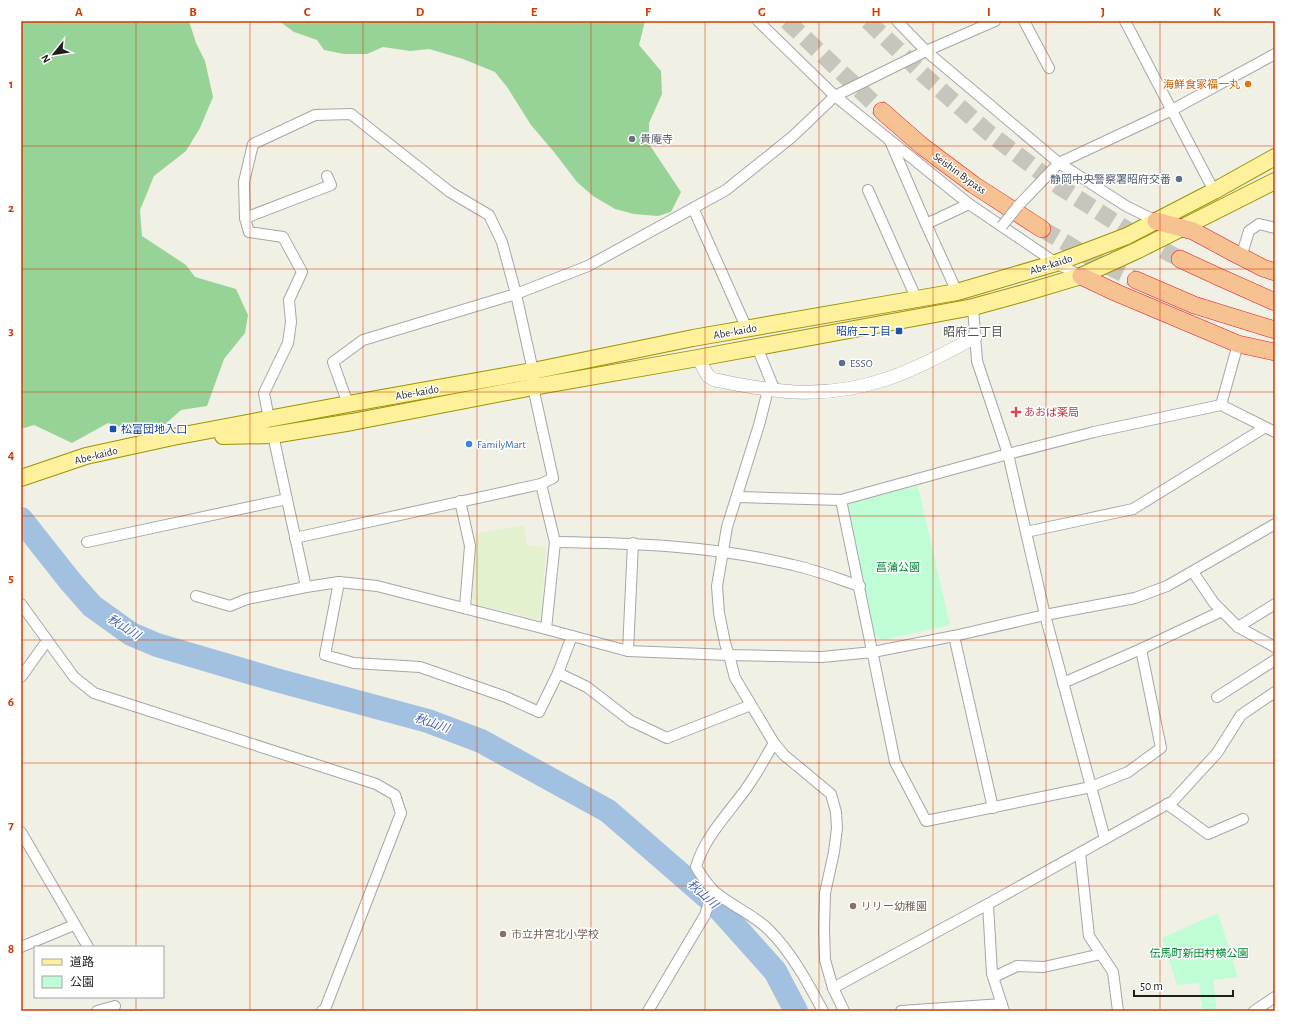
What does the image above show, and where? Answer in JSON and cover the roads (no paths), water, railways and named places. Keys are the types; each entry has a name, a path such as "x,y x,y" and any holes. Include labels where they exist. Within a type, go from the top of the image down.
{"highway":[{"name":"Seishin Bypass","path":"882,111 922,146 974,185 1042,229"},
{"path":"1156,221 1193,231 1241,257 1275,272"},
{"path":"1180,259 1219,278 1275,302"},
{"path":"1081,276 1117,293 1238,344 1275,352"},
{"path":"1136,280 1194,305 1275,330"}],"main road":[{"name":"Abe-kaido","path":"21,478 86,456 172,437 271,427 352,422 533,379 693,338 957,292 1056,263 1127,236 1214,191 1275,157"},
{"name":"Abe-kaido","path":"271,427 348,404 698,358 973,306 1081,276 1184,228 1275,181"}],"street":[{"path":"758,21 835,96 968,204 1056,263 1081,276"},
{"path":"897,21 926,51 1059,163 1126,206 1156,221"},
{"path":"348,404 333,362 363,340 516,294 588,266 726,190 792,137 835,96 926,51 995,21"},
{"path":"1024,21 1049,68"},
{"path":"1125,21 1214,191"},
{"path":"1002,226 1018,206 1059,163 1172,110 1275,54"},
{"path":"295,538 541,484 553,478 516,294 502,242 488,216 450,192 351,114 315,116 253,144 244,182 245,218 249,232 283,237 302,272 289,300 291,322 288,343 264,393 295,538 306,587"},
{"path":"889,140 957,292"},
{"path":"245,218 331,185 327,176"},
{"path":"868,190 917,300"},
{"path":"926,224 968,204"},
{"path":"693,208 747,329"},
{"path":"1241,257 1249,231 1259,224 1275,228"},
{"path":"973,306 977,361 1008,454 1045,615 1105,839"},
{"path":"698,358 708,376 715,380 772,390 818,392 854,388 902,375 975,337"},
{"path":"1220,405 1238,344"},
{"path":"757,347 772,390 727,527 717,586 719,613 725,644 735,678 774,743 784,755 831,794 836,812 837,828 834,852 825,893 825,960 833,988 844,1011"},
{"path":"737,497 841,500 1094,432 1220,405 1264,428 1275,432"},
{"path":"1026,532 1132,509 1264,428"},
{"path":"541,484 555,542 546,629"},
{"path":"87,542 287,499"},
{"path":"841,500 860,586 895,762 926,821 1091,787 1128,772 1161,748 1141,649"},
{"path":"460,501 470,546 465,608"},
{"path":"196,596 230,606 247,599 339,582 377,586 628,651 822,657 873,652 954,636 1045,615 1135,598 1167,586 1275,524"},
{"path":"555,542 633,543 722,551 794,565 860,586"},
{"path":"628,651 633,543"},
{"path":"1193,572 1214,603 1238,627 1275,647"},
{"path":"339,582 325,654 354,663 420,666 506,697 539,712 558,674 572,636"},
{"path":"21,604 74,677 94,693 376,784 395,795 401,813 325,1009 322,1011"},
{"path":"1238,627 1275,604"},
{"path":"1063,683 1141,649 1222,611"},
{"path":"954,636 992,808"},
{"path":"21,677 47,641"},
{"path":"1217,697 1275,660"},
{"path":"558,674 587,687 631,721 667,738 751,705"},
{"path":"833,988 1173,801 1217,753 1241,715 1275,692"},
{"path":"774,743 750,783 709,838 698,858 696,867 713,890 746,912 769,930 793,959 823,1011"},
{"path":"1167,804 1208,834 1243,819"},
{"path":"21,832 87,946"},
{"path":"1080,853 1089,936 1112,972 1118,1011"},
{"path":"648,1011 705,915 713,890"},
{"path":"901,1011 1003,1007 994,977 988,904"},
{"path":"21,946 74,925"},
{"path":"994,977 1017,966 1044,967 1101,954"},
{"path":"1254,1011 1275,998"},
{"path":"96,1011 114,1005"}],"waterway":[{"name":"秋山川","path":"21,519 70,581 92,606 131,634 157,645 276,680 428,721 481,741 608,811 715,904 775,971 796,1011"}],"tunnel":[{"path":"787,21 882,111"},
{"path":"868,21 925,76 989,133 1060,187 1140,238 1180,259"},
{"path":"1042,229 1093,259 1136,280"}],"place":[{"name":"海鮮食家福一丸","path":"1248,84"},
{"name":"貴庵寺","path":"632,139"},
{"name":"静岡中央警察署昭府交番","path":"1179,179"},
{"name":"昭府二丁目","path":"899,331"},
{"name":"ESSO","path":"842,363"},
{"name":"あおば薬局","path":"1016,412"},
{"name":"松富団地入口","path":"113,429"},
{"name":"FamilyMart","path":"469,444"},
{"name":"リリー幼稚園","path":"853,906"},
{"name":"市立井宮北小学校","path":"503,934"}],"district":[{"name":"昭府二丁目","path":"973,332"}],"park label":[{"name":"菖蒲公園","path":"898,567"},
{"name":"伝馬町新田村横公園","path":"1199,953"}]}
